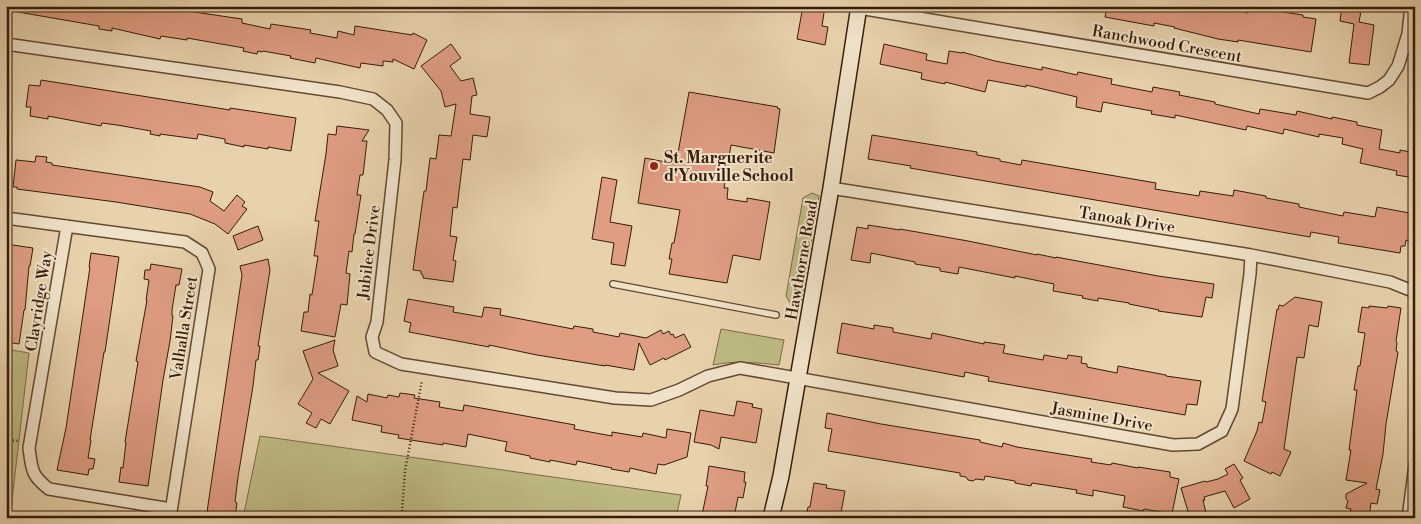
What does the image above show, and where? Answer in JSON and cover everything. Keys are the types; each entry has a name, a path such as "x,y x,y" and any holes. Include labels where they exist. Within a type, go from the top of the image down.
{"street":[{"name":"Ranchwood Crescent","path":"859,7 1368,92 1380,87 1389,80 1398,66 1408,34 1411,6"},
{"name":"Hawthorne Road","path":"771,518 781,476 831,188 859,7"},
{"name":"Jubilee Drive","path":"6,44 340,92 373,99 387,110 396,123 395,160 377,322 372,337 374,352 401,364 615,398 651,400 679,390 708,376 740,368 798,378"},
{"name":"Tanoak Drive","path":"831,188 1251,255 1390,282 1415,292"},
{"name":"Valhalla Street","path":"6,218 185,242 202,254 209,269 171,513"},
{"name":"Clayridge Way","path":"67,226 30,448 32,471 39,481 49,489 171,513"},
{"name":"Jasmine Drive","path":"798,378 1173,445 1198,444 1222,431 1232,409 1251,255"},
{"path":"1408,518 1415,465"}],"lane":[{"path":"613,284 776,315"}],"path":[{"path":"400,518 405,471 422,380"},
{"path":"402,511 425,518"}],"shaded area":[{"path":"812,193 819,196 801,302 793,308 786,296 803,198"},
{"path":"721,329 784,340 779,365 738,362 713,365"},
{"path":"6,349 29,353 10,518 6,518"},
{"path":"260,436 681,495 676,518 243,518"}],"building":[{"path":"18,6 171,6 171,8 242,19 242,23 270,29 271,24 311,30 310,33 337,38 338,31 354,35 355,26 412,35 413,33 427,40 414,69 393,59 393,62 383,61 383,66 361,63 360,68 316,58 315,63 263,51 258,51 257,54 243,51 244,48 187,38 187,40 161,36 160,39 112,28 112,31 99,29 99,26 18,12"},
{"path":"803,6 825,6 822,26 828,27 825,45 797,39"},
{"path":"1107,6 1216,6 1248,13 1249,7 1303,15 1303,17 1316,19 1311,52 1238,40 1238,42 1218,39 1175,27 1154,23 1154,26 1105,17"},
{"path":"1342,6 1362,6 1359,22 1374,25 1369,65 1349,63 1354,24 1340,21"},
{"path":"451,44 461,58 450,66 461,81 473,78 477,95 472,96 470,114 490,117 487,137 473,135 470,160 463,159 457,208 453,207 450,236 457,237 453,260 456,261 453,282 423,278 421,271 413,270 430,158 436,159 439,135 451,136 456,104 445,107 441,91 421,66"},
{"path":"884,44 927,54 926,60 947,64 949,51 962,52 995,61 1042,70 1042,67 1077,75 1078,72 1112,79 1111,84 1152,92 1153,87 1180,92 1179,95 1215,102 1215,104 1259,114 1260,109 1296,115 1297,111 1332,119 1332,117 1357,122 1357,125 1382,130 1379,149 1400,153 1400,150 1415,153 1415,178 1396,175 1397,171 1360,163 1363,149 1342,144 1343,138 1319,134 1319,137 1284,129 1283,134 1247,126 1246,130 1175,115 1175,118 1151,114 1152,111 1103,102 1101,112 1076,107 1077,97 1026,85 1026,87 988,80 985,92 945,82 945,84 921,79 922,73 880,64"},
{"path":"41,80 230,110 230,108 296,118 291,151 268,147 268,149 244,145 244,147 225,143 225,139 198,134 197,139 160,134 160,136 150,134 151,131 117,125 102,123 101,126 48,116 48,119 30,116 31,107 26,107 29,85 40,86"},
{"path":"689,92 778,107 780,109 774,153 731,145 724,188 728,188 727,199 747,202 747,198 770,202 760,260 733,255 727,283 669,274 672,259 669,259 680,210 638,203 645,158 676,164"},
{"path":"337,126 369,130 362,141 367,141 363,175 360,175 357,195 361,195 355,234 352,252 349,251 346,273 350,274 347,305 341,304 335,337 301,331 304,312 308,312 310,294 312,295 318,256 314,256 319,221 315,221 328,134 336,135"},
{"path":"872,135 977,152 977,155 1021,165 1022,160 1156,183 1155,189 1199,196 1200,191 1233,196 1234,190 1266,196 1266,198 1299,204 1299,207 1343,216 1344,212 1375,217 1377,207 1415,214 1415,244 1406,240 1405,246 1401,246 1400,253 1338,243 1339,237 1311,232 1310,237 910,168 911,166 868,159"},
{"path":"36,156 47,157 46,162 52,163 52,165 200,187 213,192 210,201 224,211 237,195 245,202 242,206 247,209 228,234 215,224 190,214 13,187 16,160 35,162"},
{"path":"602,177 617,180 610,222 632,226 625,266 611,264 614,243 592,239"},
{"path":"868,225 900,229 1158,276 1214,284 1212,298 1206,297 1202,317 1158,311 1129,303 1098,298 1098,301 1082,298 1083,296 1053,291 1054,284 1015,276 1015,278 959,267 958,274 940,271 940,268 871,253 870,263 851,260 857,227 868,229"},
{"path":"258,226 263,240 238,250 233,236"},
{"path":"6,244 33,248 19,344 6,342"},
{"path":"91,253 119,257 90,440 88,458 95,459 93,469 89,469 88,475 57,470 66,428"},
{"path":"268,259 270,270 258,346 260,346 258,360 256,360 238,477 235,517 207,512 242,275 240,266"},
{"path":"151,264 182,269 179,285 176,285 172,310 170,341 148,486 119,482 121,467 123,468 125,442 138,362 136,361 147,300 149,280 144,279 145,270 150,270"},
{"path":"1295,297 1322,302 1318,327 1309,325 1304,358 1297,357 1284,449 1291,452 1280,476 1272,472 1271,474 1244,461 1259,422 1262,423 1266,402 1262,401 1277,309 1279,305 1283,306"},
{"path":"408,299 454,307 453,312 482,317 484,307 501,309 500,315 573,329 574,326 593,329 593,332 619,337 620,333 646,338 661,330 663,334 669,331 675,338 684,334 691,347 650,365 639,343 634,370 537,355 489,345 489,347 409,332 411,323 404,321"},
{"path":"1369,306 1401,308 1396,341 1396,351 1398,352 1376,489 1380,490 1377,504 1371,503 1369,518 1350,518 1351,509 1346,508 1348,501 1346,494 1367,483 1346,480 1357,390 1354,390 1365,333 1358,332 1362,307 1369,308"},
{"path":"842,323 874,329 874,325 893,328 893,332 931,339 932,333 984,344 984,342 1005,345 1003,353 1043,360 1044,355 1067,359 1068,355 1082,357 1081,363 1087,364 1087,367 1117,373 1118,366 1201,381 1197,405 1187,404 1185,415 988,381 989,377 965,372 964,377 837,353"},
{"path":"335,340 333,350 338,366 318,373 349,391 330,424 321,419 316,428 306,423 312,413 298,404 313,379 303,351"},
{"path":"400,393 415,395 414,398 440,402 439,407 463,411 464,405 575,425 574,429 612,436 612,432 642,437 643,433 666,438 667,429 691,433 687,457 664,465 658,464 656,474 630,468 629,472 577,461 576,465 530,458 530,456 505,451 507,442 468,434 466,447 398,438 399,435 381,432 382,426 352,420 357,396 367,402 368,394 387,398 388,395 399,397"},
{"path":"737,401 753,404 752,407 762,409 756,443 721,437 719,449 711,445 694,442 700,410 734,416"},
{"path":"827,413 980,440 980,442 1002,447 1003,443 1092,459 1091,462 1111,465 1112,463 1170,472 1170,477 1179,479 1172,514 1123,507 1125,496 1093,490 1093,496 1076,493 1077,490 1032,483 1031,486 985,476 984,480 976,479 973,481 960,476 960,473 828,451 832,429 825,428"},
{"path":"1234,464 1243,478 1240,480 1250,499 1234,508 1225,491 1204,497 1206,513 1190,518 1181,488 1218,479 1228,474 1225,469"},
{"path":"709,466 745,472 744,482 746,482 743,498 738,497 734,518 717,518 702,515 708,486 706,486"},
{"path":"814,483 827,485 826,488 845,491 840,518 806,518"}],"place":[{"name":"St. Marguerite d'Youville School","path":"654,166"}]}
